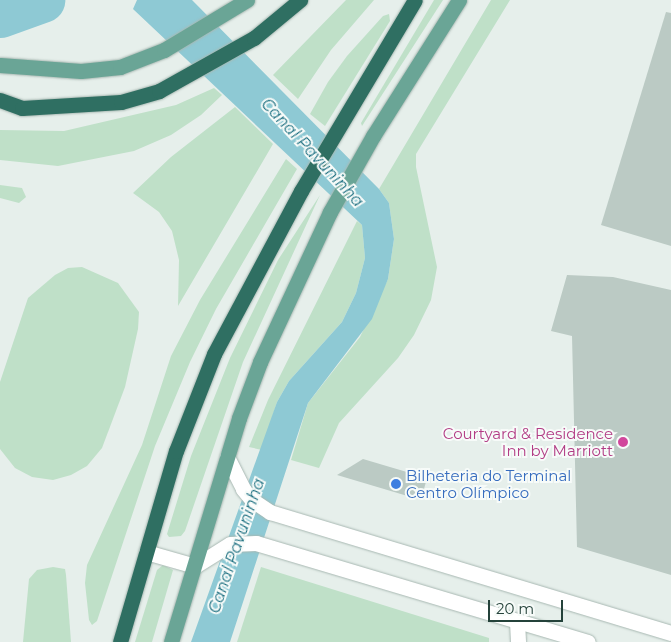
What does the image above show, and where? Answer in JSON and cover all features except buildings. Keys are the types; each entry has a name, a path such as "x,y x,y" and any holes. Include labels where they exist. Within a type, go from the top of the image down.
{"highway":[{"path":"0,100 22,108 121,102 159,92 189,77 254,38 300,0"},
{"path":"120,642 176,451 214,354 301,191 415,0"}],"main road":[{"path":"0,65 81,71 120,67 164,50 246,0"},
{"path":"171,642 228,457 260,362 330,212 373,136 459,0"},
{"path":"0,107 22,108"}],"street":[{"path":"228,457 243,489 262,508 671,633"},
{"path":"146,552 195,566 225,546 247,542 295,554 588,642"},
{"path":"517,622 518,642"}],"green space":[{"path":"346,0 374,0 331,50 298,99 273,75"},
{"path":"434,0 443,0 362,126 361,123"},
{"path":"491,0 510,0 416,154 416,167 437,267 431,300 414,335 398,358 339,423 319,468 291,460 308,403 360,337 388,279 394,239 389,203 379,189"},
{"path":"389,14 390,21 325,126 310,114 328,82 347,56 383,16"},
{"path":"214,88 222,95 201,115 171,135 134,151 58,166 0,160 0,130 64,131 176,105"},
{"path":"235,107 273,144 178,306 179,260 172,231 159,212 133,193 171,157"},
{"path":"286,159 297,169 216,309 190,362 155,446 97,621 92,625 89,620 85,583 87,565 142,445 171,356 200,300"},
{"path":"0,185 22,188 26,197 19,203 0,198"},
{"path":"320,195 243,362 185,531 181,536 169,537 167,534 191,456 230,358 278,260"},
{"path":"357,221 362,225 365,258 356,293 342,322 289,381 277,402 262,450 249,447 268,400"},
{"path":"82,267 118,283 139,312 138,329 125,387 102,448 87,466 71,475 53,480 32,477 15,468 0,449 0,382 28,298 55,275 68,268"},
{"path":"163,565 173,570 152,642 135,642 157,570"},
{"path":"53,567 65,569 71,642 23,642 29,579 37,570"},
{"path":"261,567 489,638 489,642 237,642"}],"water":[{"name":"Canal Pavuninha","path":"137,0 192,0 379,189 389,203 394,239 388,279 372,319 308,403 230,642 191,642 277,402 289,381 342,322 356,293 365,258 362,225 133,9"}],"waterway":[{"path":"0,15 42,0"}],"place":[{"name":"Courtyard & Residence Inn by Marriott","path":"623,442"},
{"name":"Bilheteria do Terminal Centro Olímpico","path":"396,484"}]}
